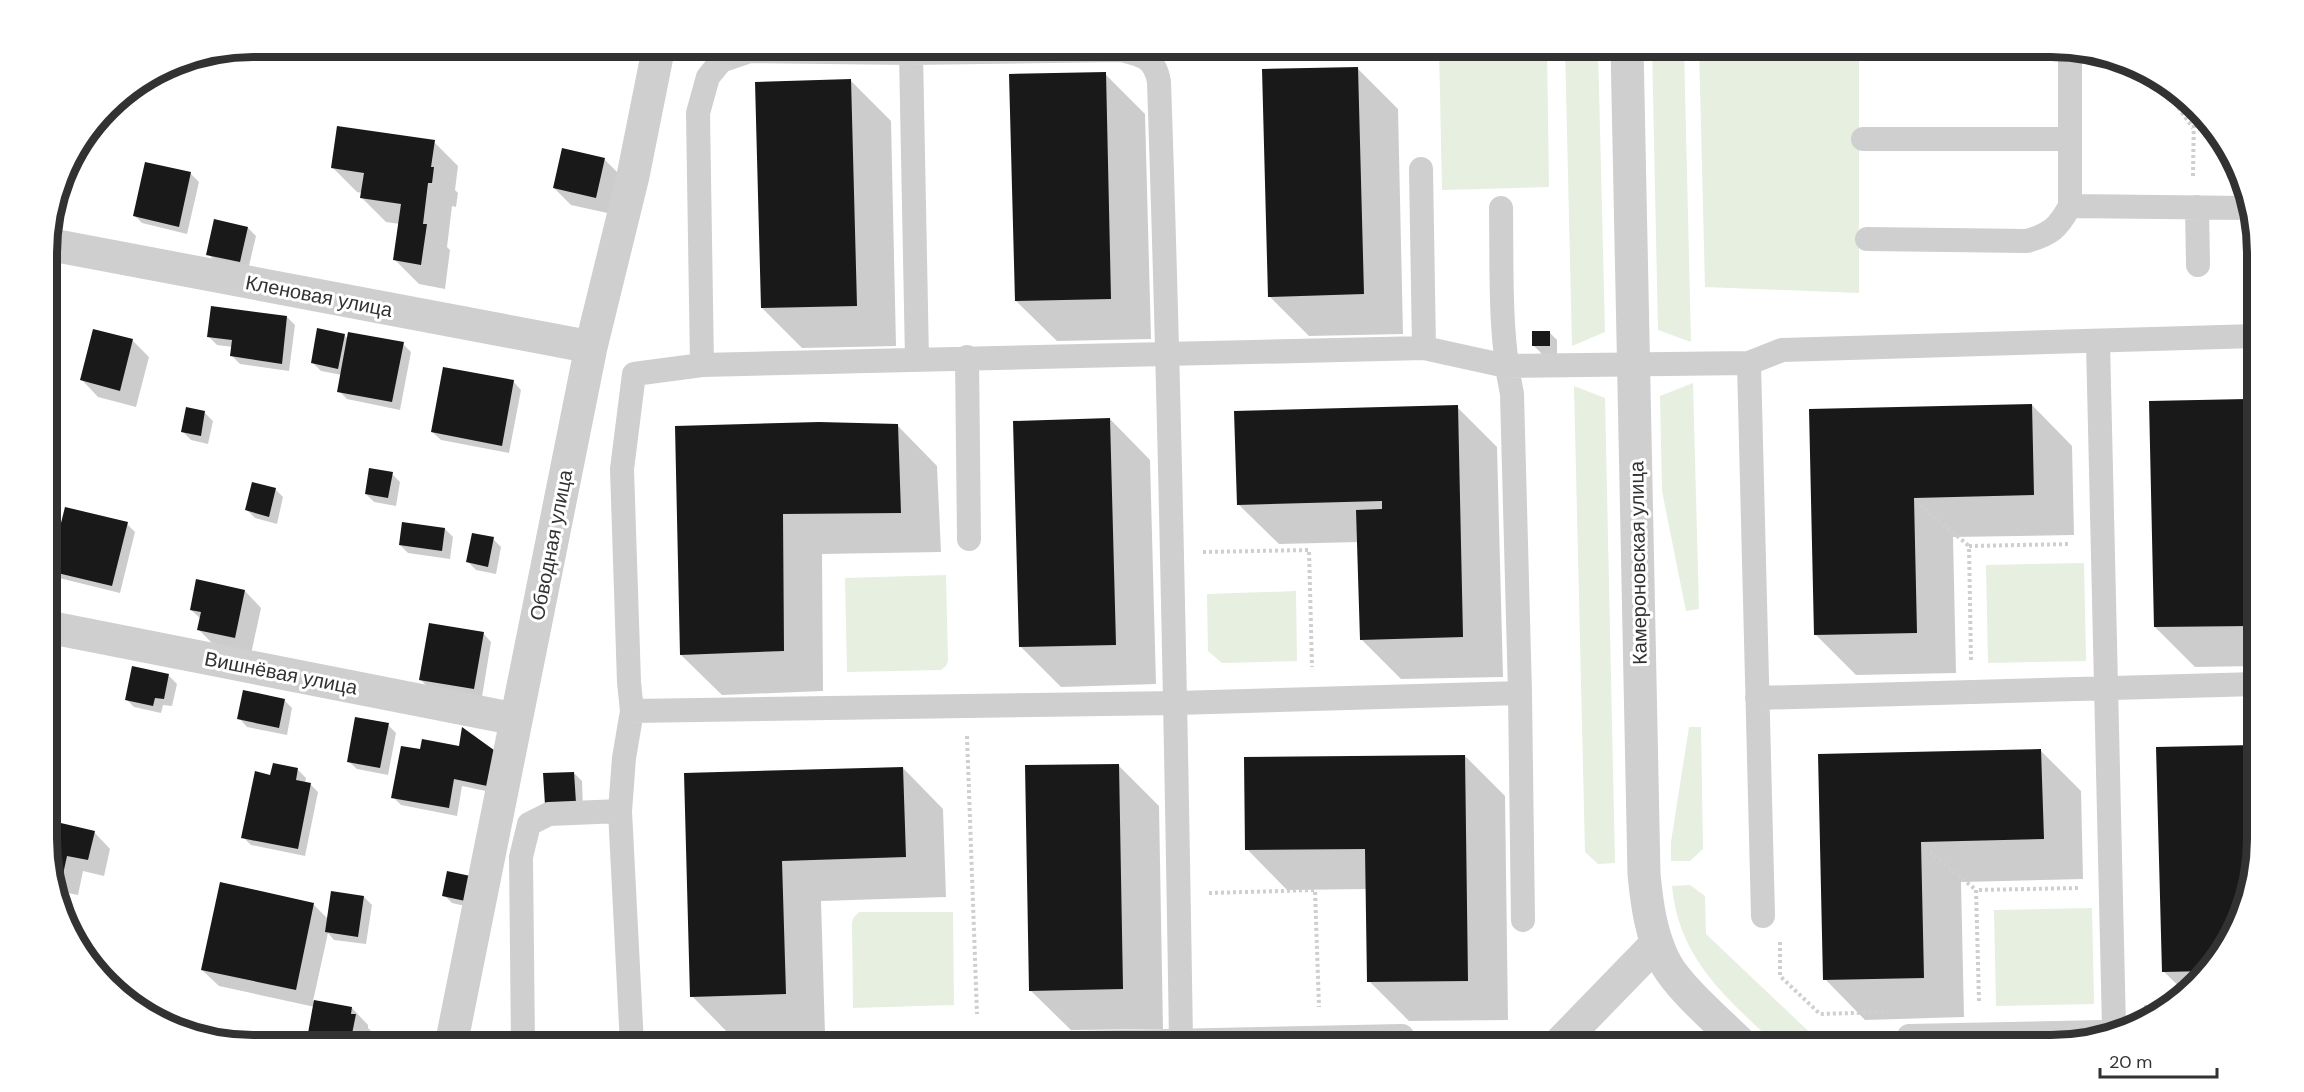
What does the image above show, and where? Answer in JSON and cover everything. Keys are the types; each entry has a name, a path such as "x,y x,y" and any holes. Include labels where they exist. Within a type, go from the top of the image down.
{"street":[{"name":"Обводная улица","path":"453,1035 591,347 633,176 657,57"},
{"name":"Камероновская улица","path":"1627,57 1644,874 1647,910 1656,943 1667,965 1681,983 1732,1035"},
{"name":"Кленовая улица","path":"57,246 591,347"},
{"name":"Вишнёвая улица","path":"57,629 515,719"},
{"path":"1568,1035 1656,943"}],"lane":[{"path":"702,365 698,113 708,77 721,62 734,57"},
{"path":"911,57 917,359"},
{"path":"1144,57 1156,69 1159,82 1173,553 1180,1035"},
{"path":"1868,239 2027,241 2045,236 2061,224 2070,206 2070,58"},
{"path":"1863,139 2070,139"},
{"path":"1421,169 1424,348"},
{"path":"2070,206 2241,208"},
{"path":"2197,207 2198,265"},
{"path":"1501,208 1503,326 1506,366 1512,394 1523,920"},
{"path":"631,1035 620,811 624,758 632,711 629,682 622,469 634,374 702,365 1424,348 1506,366 1749,363 1782,350 2247,336"},
{"path":"2098,342 2114,1025"},
{"path":"967,357 969,539"},
{"path":"1749,363 1763,916"},
{"path":"1757,698 2247,684"},
{"path":"632,711 1176,703 1520,693"},
{"path":"523,1035 521,858 529,824 549,814 620,811"}],"path":[{"path":"2172,99 2194,128"},
{"path":"2194,119 2193,185 2197,207"},
{"path":"1920,505 1969,546 2103,543"},
{"path":"1969,546 1972,692"},
{"path":"1173,553 1309,550 1313,699"},
{"path":"966,706 977,1035"},
{"path":"1930,852 1976,890 2111,888"},
{"path":"1179,894 1315,890 1320,1035"},
{"path":"1976,890 1979,1035"}],"green space":[{"path":"1439,57 1547,57 1549,187 1442,190"},
{"path":"1565,57 1598,57 1605,332 1572,346"},
{"path":"1652,57 1684,57 1691,342 1658,330"},
{"path":"1699,57 1859,57 1859,293 1705,287"},
{"path":"1693,383 1699,609 1686,611 1662,491 1660,396"},
{"path":"1574,386 1605,398 1615,863 1598,864 1585,852"},
{"path":"2084,563 2086,661 1988,663 1986,565"},
{"path":"946,575 948,661 946,666 941,670 847,672 845,578"},
{"path":"1296,591 1297,661 1222,663 1208,651 1207,594"},
{"path":"1689,727 1701,727 1703,849 1690,861 1671,861 1671,842"},
{"path":"1690,885 1705,896 1706,934 1812,1035 1766,1035 1723,993 1695,956 1684,935 1676,912 1672,886"},
{"path":"2092,908 2094,1004 1996,1006 1994,910"},
{"path":"859,912 953,912 954,1005 853,1008 852,922"}],"building":[{"path":"1358,67 1364,294 1268,297 1262,69"},
{"path":"1106,72 1111,299 1015,301 1009,74"},
{"path":"851,79 857,306 761,308 755,82"},
{"path":"337,126 435,140 431,167 434,167 432,183 428,183 423,224 427,224 421,265 393,260 401,204 360,198 364,173 331,168"},
{"path":"562,148 605,158 596,198 553,188"},
{"path":"145,162 191,172 179,227 133,216"},
{"path":"214,219 248,227 240,262 206,255"},
{"path":"211,306 287,316 282,364 230,356 232,340 207,337"},
{"path":"317,328 345,334 338,369 311,363"},
{"path":"93,329 133,339 120,391 80,380"},
{"path":"1532,331 1550,331 1550,346 1532,346"},
{"path":"348,332 404,342 392,402 337,392"},
{"path":"443,367 514,380 502,446 431,432"},
{"path":"2247,399 2247,626 2154,627 2149,401"},
{"path":"2032,404 2034,495 1914,498 1917,633 1814,635 1809,409"},
{"path":"1458,405 1463,637 1360,640 1356,510 1382,509 1382,501 1237,505 1234,411"},
{"path":"186,407 205,411 201,436 181,432"},
{"path":"1110,418 1116,645 1019,647 1013,421"},
{"path":"819,422 898,424 901,513 783,514 784,651 680,655 675,426"},
{"path":"369,468 393,472 388,498 365,494"},
{"path":"252,482 276,488 269,517 245,510"},
{"path":"65,507 128,522 112,586 57,573 57,539"},
{"path":"402,522 445,528 442,551 399,545"},
{"path":"472,533 494,537 488,567 466,562"},
{"path":"196,579 245,590 235,638 197,630 201,612 190,610"},
{"path":"429,623 484,632 474,689 419,680"},
{"path":"132,666 169,674 164,699 155,698 153,706 125,700"},
{"path":"243,690 285,699 279,728 237,719"},
{"path":"355,717 389,723 380,768 347,762"},
{"path":"462,727 498,753 492,787 454,779 449,808 391,798 401,746 420,749 422,739 459,746"},
{"path":"2247,745 2247,839 2243,878 2237,902 2227,926 2214,948 2195,971 2162,972 2156,747"},
{"path":"2041,749 2044,839 1921,842 1924,978 1823,980 1818,754"},
{"path":"1465,755 1468,981 1367,982 1365,849 1245,850 1244,757"},
{"path":"273,763 298,768 296,780 311,783 298,849 241,838 255,771 270,775"},
{"path":"1119,764 1123,989 1029,991 1025,765"},
{"path":"903,767 906,857 782,861 786,994 690,997 684,773"},
{"path":"574,772 576,803 545,805 543,773"},
{"path":"57,822 95,831 88,860 67,856 62,879"},
{"path":"447,871 475,877 470,902 442,896"},
{"path":"220,882 314,903 296,990 201,970"},
{"path":"331,891 364,896 358,937 325,932"},
{"path":"314,1000 352,1007 351,1014 356,1014 352,1034 308,1035"}]}
